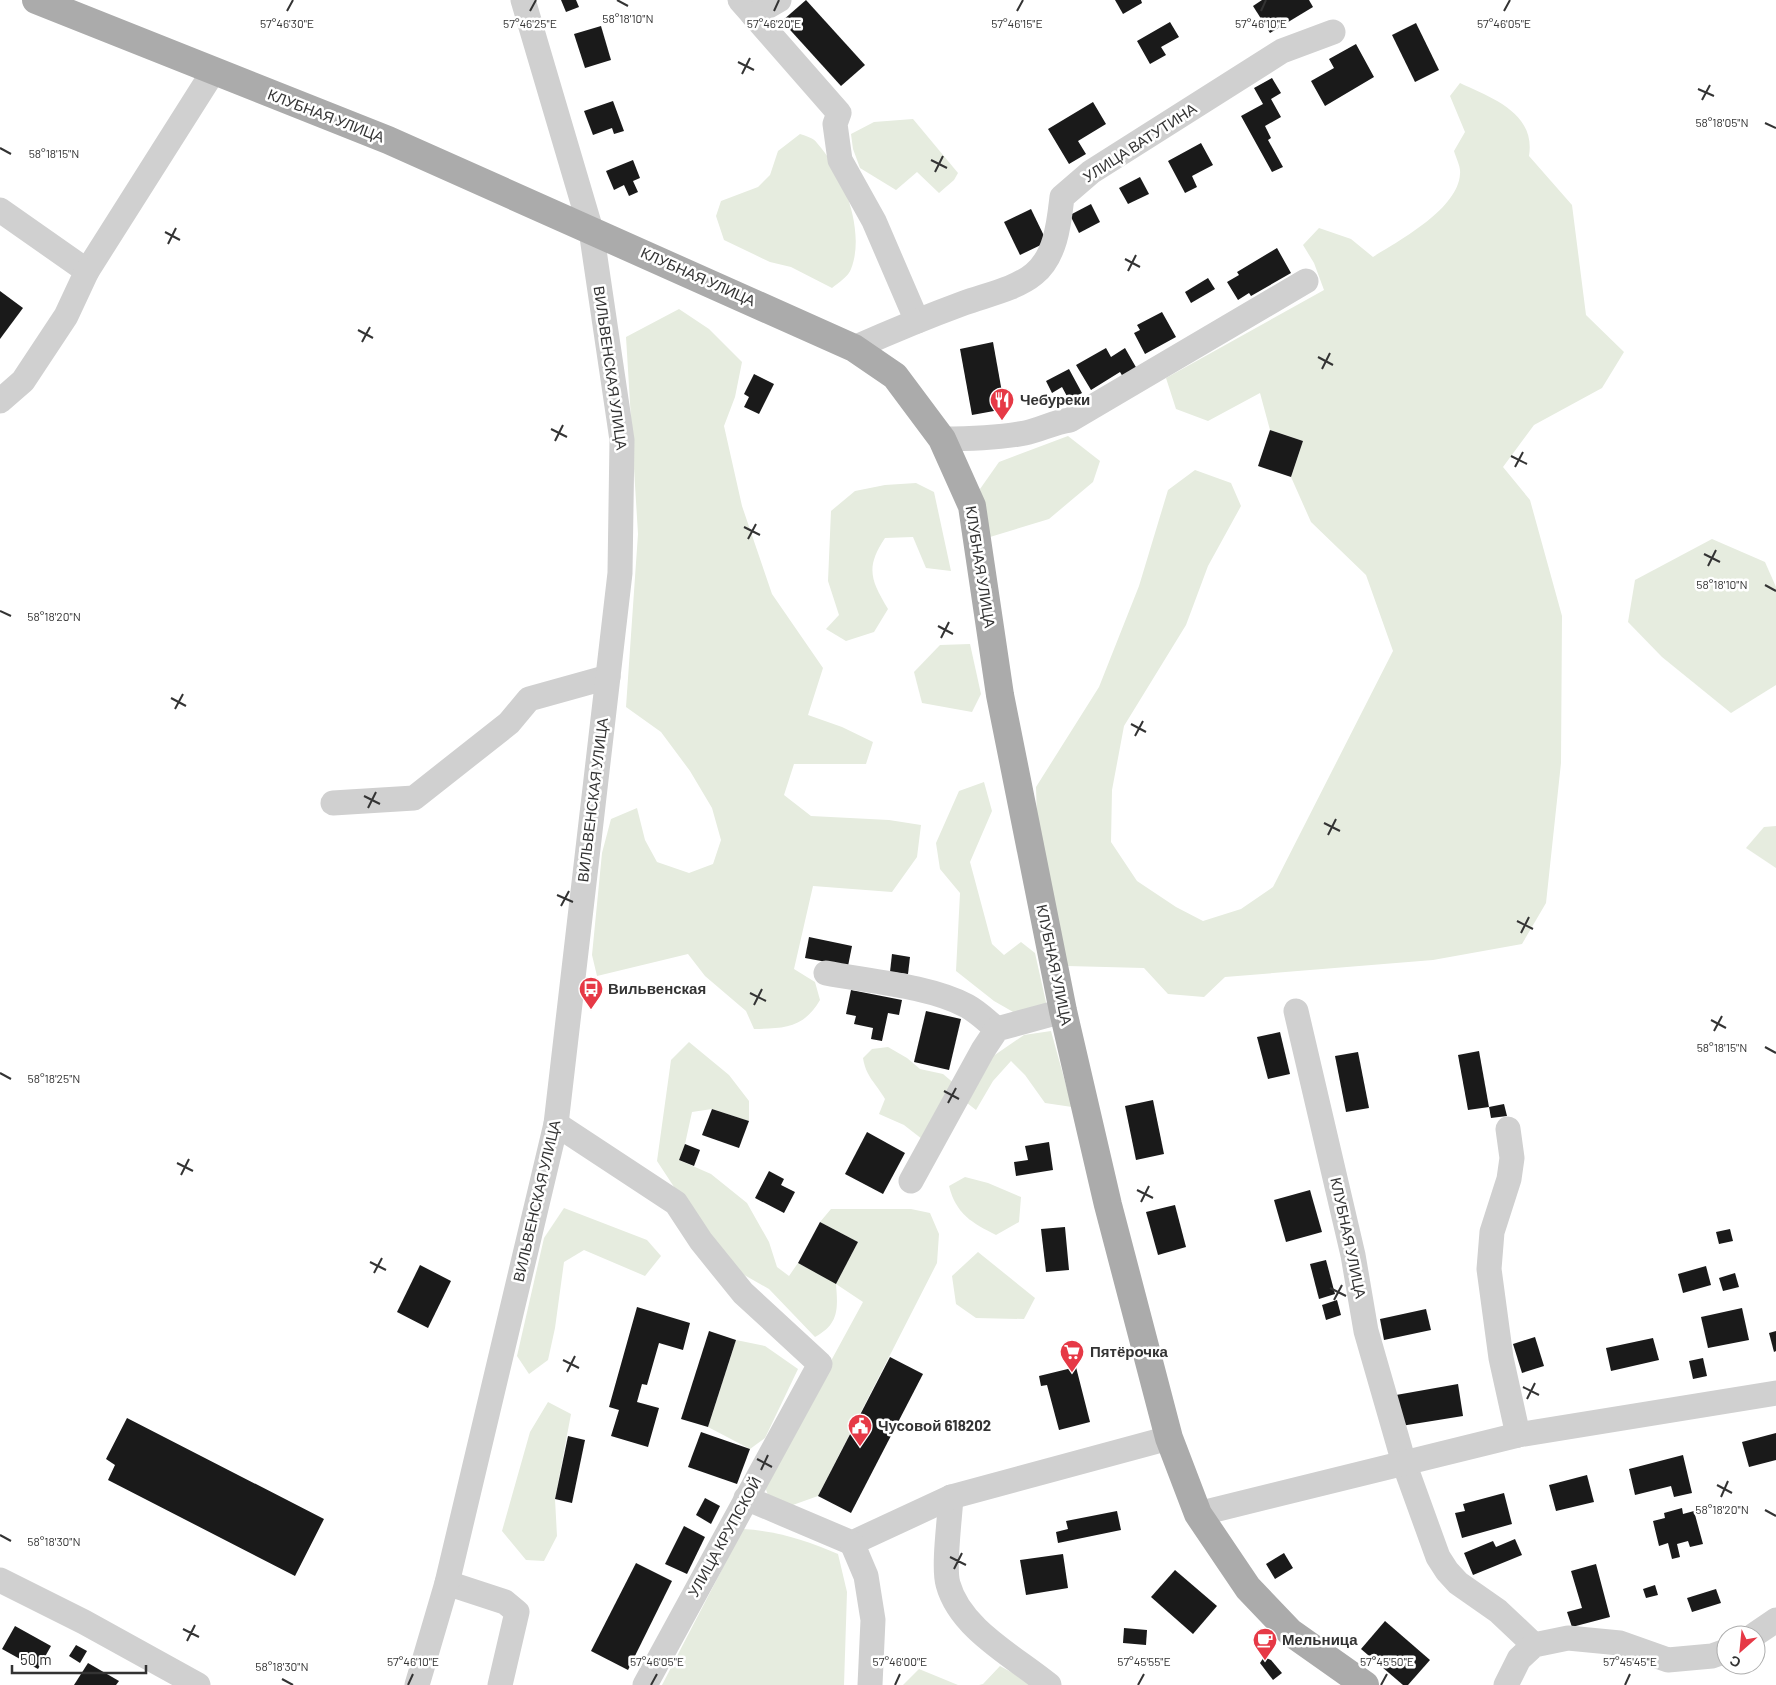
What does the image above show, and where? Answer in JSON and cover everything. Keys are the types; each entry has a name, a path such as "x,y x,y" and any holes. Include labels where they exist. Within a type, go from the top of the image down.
{"main road":[{"name":"КЛУБНАЯ УЛИЦА","path":"36,0 388,140 854,348 895,376 942,439 972,506 1000,695 1062,1011 1108,1205 1169,1438 1198,1514 1248,1588 1290,1632 1365,1685"}],"street":[{"name":"ВИЛЬВЕНСКАЯ УЛИЦА","path":"417,1685 447,1584 556,1124 620,573 622,440 591,230 523,0"},
{"path":"779,0 747,8 839,114 835,124 840,160 874,221 916,321"},
{"name":"УЛИЦА ВАТУТИНА","path":"854,348 916,321 1011,286 1034,274 1044,262 1053,246 1058,231 1062,197 1091,172 1282,52 1334,32"},
{"path":"0,401 23,381 66,316 87,271 213,72"},
{"path":"0,210 87,271"},
{"path":"942,439 978,439 1026,432 1054,422 1070,420 1306,281"},
{"path":"333,803 414,798 510,723 529,699 608,677"},
{"path":"826,973 924,992 954,1000 969,1007 997,1029"},
{"path":"911,1181 983,1050 997,1029 1062,1011"},
{"name":"КЛУБНАЯ УЛИЦА","path":"1296,1011 1353,1255 1366,1331 1404,1463 1438,1556 1447,1571 1458,1583 1498,1611 1534,1644"},
{"name":"УЛИЦА КРУПСКОЙ","path":"556,1124 676,1203 701,1241 743,1292 820,1364 645,1685"},
{"path":"1508,1129 1512,1158 1510,1179 1492,1232 1489,1269 1501,1358 1518,1435"},
{"path":"1198,1514 1518,1435 1776,1393"},
{"path":"852,1543 951,1496 1169,1438"},
{"path":"951,1496 947,1583 957,1605 971,1626 1049,1685"},
{"path":"746,1498 852,1543 866,1576 873,1620 870,1685"},
{"path":"0,1580 84,1622 198,1685"},
{"path":"447,1584 505,1602 517,1612 500,1685"},
{"path":"1506,1685 1519,1658 1534,1644 1568,1638 1620,1643 1668,1660 1716,1654"}],"shaded area":[{"path":"1460,83 1498,101 1519,118 1526,129 1529,141 1529,156 1572,205 1586,315 1624,352 1602,388 1534,425 1503,467 1530,500 1562,616 1561,763 1546,903 1522,944 1433,960 1225,977 1204,997 1168,994 1144,968 1067,966 1037,820 1036,787 1099,687 1139,586 1168,490 1195,470 1231,483 1241,506 1208,566 1186,625 1124,726 1112,790 1111,842 1137,881 1176,907 1203,921 1241,909 1273,887 1393,651 1366,575 1311,522 1291,477 1303,441 1270,430 1260,393 1208,421 1176,409 1166,378 1324,290 1314,263 1303,245 1319,228 1351,239 1373,257 1412,232 1439,211 1457,187 1460,174 1454,151 1465,132 1450,96"},
{"path":"913,119 958,173 954,180 939,193 917,172 896,190 860,168 853,149 851,134 874,122"},
{"path":"800,134 816,141 827,155 843,186 854,220 855,254 851,269 846,277 832,288 791,267 770,262 724,240 716,216 721,201 758,187 770,175 778,151"},
{"path":"679,309 709,329 742,362 735,397 724,426 742,506 772,594 823,668 808,715 842,727 873,742 866,764 794,764 784,795 811,816 889,820 921,825 917,857 892,892 813,886 794,969 815,982 820,1000 807,1017 800,1022 784,1027 754,1029 746,1011 705,976 688,954 597,976 592,955 602,853 611,819 637,808 645,840 657,862 689,873 713,864 721,840 712,808 690,771 661,732 626,707 638,534 626,337"},
{"path":"1068,436 1100,461 1093,482 1049,519 990,537 980,489 999,462"},
{"path":"916,483 934,492 951,571 926,568 913,537 885,538 875,558 873,574 874,582 888,609 874,632 846,641 826,629 839,615 828,581 831,511 855,491 885,485"},
{"path":"1712,539 1765,562 1776,587 1776,685 1731,713 1662,657 1628,622 1635,580"},
{"path":"970,644 981,694 972,712 922,703 914,672 940,645"},
{"path":"984,782 992,811 970,862 992,944 1004,955 1021,942 1035,953 1047,1007 1020,1016 994,1001 956,971 960,893 940,869 936,843 959,791"},
{"path":"1776,826 1776,868 1746,848 1764,827"},
{"path":"1051,1031 1072,1107 1045,1103 1025,1075 1011,1061 993,1081 976,1110 962,1099 986,1061 1024,1035"},
{"path":"689,1042 729,1075 749,1101 749,1121 712,1109 692,1112 685,1144 679,1160 711,1174 747,1203 769,1242 777,1267 789,1276 798,1263 836,1283 858,1242 820,1222 831,1209 911,1209 930,1213 939,1234 937,1263 818,1496 790,1506 768,1495 764,1484 863,1302 836,1284 837,1308 833,1321 829,1327 815,1337 769,1289 739,1272 697,1222 657,1161 671,1060"},
{"path":"888,1047 907,1058 920,1069 943,1074 956,1085 922,1139 904,1125 879,1114 885,1099 869,1075 863,1058 872,1049"},
{"path":"965,1177 988,1183 1021,1197 1019,1222 996,1235 972,1222 956,1204 949,1186"},
{"path":"564,1208 647,1240 661,1256 645,1276 584,1250 564,1262 555,1328 548,1360 529,1374 517,1356 544,1238"},
{"path":"978,1252 1035,1298 1024,1319 976,1318 956,1304 952,1276"},
{"path":"736,1340 765,1346 798,1369 765,1438 750,1449 708,1427"},
{"path":"548,1402 571,1414 555,1499 557,1536 544,1561 526,1560 502,1531 530,1432"},
{"path":"743,1529 791,1537 838,1554 847,1592 844,1685 662,1685"},
{"path":"1000,1666 1033,1685 979,1685 983,1684"},
{"path":"919,1669 958,1685 903,1685"}],"building":[{"path":"561,0 576,0 579,7 566,12"},
{"path":"806,0 865,65 841,86 782,21"},
{"path":"1115,0 1141,0 1142,3 1123,14"},
{"path":"1262,0 1309,0 1313,7 1270,33 1253,6"},
{"path":"1170,22 1179,37 1161,47 1166,55 1150,64 1137,41"},
{"path":"1416,23 1439,70 1415,82 1392,35"},
{"path":"601,26 611,60 585,68 574,34"},
{"path":"1356,44 1374,77 1325,106 1311,81 1334,68 1329,59"},
{"path":"1272,78 1281,93 1271,99 1281,117 1265,126 1271,138 1268,140 1283,167 1272,172 1241,116 1263,104 1254,88"},
{"path":"613,101 624,131 614,134 612,128 593,135 584,111"},
{"path":"1093,102 1106,124 1078,141 1086,154 1069,164 1048,129"},
{"path":"1201,143 1213,165 1192,176 1197,187 1185,193 1168,161"},
{"path":"633,160 640,178 633,181 638,192 629,196 624,185 614,190 606,171"},
{"path":"1140,177 1149,194 1128,204 1119,188"},
{"path":"1091,204 1100,222 1079,233 1070,215"},
{"path":"1031,209 1047,242 1020,255 1004,222"},
{"path":"1277,248 1291,273 1251,296 1249,293 1238,300 1227,282 1239,275 1237,272"},
{"path":"1208,278 1215,289 1191,303 1185,292"},
{"path":"0,291 23,308 0,339"},
{"path":"1162,312 1176,337 1145,354 1134,333 1140,330 1137,325"},
{"path":"993,342 1005,409 972,415 960,349"},
{"path":"1106,348 1111,357 1125,348 1137,369 1123,377 1120,372 1091,390 1076,365"},
{"path":"1069,369 1082,393 1069,400 1062,387 1052,393 1046,381"},
{"path":"754,374 774,384 759,414 744,407 749,397 744,394"},
{"path":"1270,430 1303,441 1291,477 1258,466"},
{"path":"809,937 852,946 848,966 805,958"},
{"path":"892,954 910,957 908,974 890,972"},
{"path":"851,990 902,1000 899,1015 888,1013 882,1041 871,1039 873,1028 854,1024 856,1016 846,1014"},
{"path":"926,1011 961,1019 949,1070 914,1062"},
{"path":"1280,1032 1290,1074 1268,1079 1257,1037"},
{"path":"1479,1051 1489,1107 1468,1110 1458,1055"},
{"path":"1358,1052 1369,1108 1346,1112 1335,1056"},
{"path":"1153,1100 1164,1154 1136,1160 1125,1106"},
{"path":"1504,1104 1507,1116 1491,1118 1489,1107"},
{"path":"712,1109 749,1121 739,1148 702,1135"},
{"path":"867,1132 905,1153 883,1194 845,1174"},
{"path":"1049,1142 1053,1170 1016,1176 1014,1162 1028,1160 1025,1146"},
{"path":"685,1144 700,1150 694,1166 679,1160"},
{"path":"769,1171 784,1179 781,1185 795,1192 784,1213 755,1198"},
{"path":"1310,1190 1322,1232 1286,1242 1274,1200"},
{"path":"1175,1205 1186,1247 1158,1255 1146,1212"},
{"path":"820,1222 858,1242 836,1284 798,1263"},
{"path":"1065,1227 1069,1270 1046,1272 1041,1229"},
{"path":"1730,1229 1733,1241 1719,1244 1716,1232"},
{"path":"1326,1260 1335,1294 1319,1299 1310,1264"},
{"path":"420,1265 451,1281 428,1328 397,1312"},
{"path":"1706,1266 1711,1285 1683,1293 1678,1274"},
{"path":"1735,1273 1739,1287 1723,1291 1719,1278"},
{"path":"1337,1300 1341,1315 1326,1320 1322,1305"},
{"path":"637,1307 690,1323 683,1350 659,1343 647,1385 642,1384 637,1402 659,1408 648,1447 611,1436 619,1410 609,1407"},
{"path":"1742,1308 1749,1340 1708,1348 1701,1317"},
{"path":"1426,1309 1431,1330 1384,1340 1380,1319"},
{"path":"709,1331 736,1340 708,1427 681,1419"},
{"path":"1776,1331 1776,1351 1774,1352 1769,1333"},
{"path":"1535,1337 1544,1366 1522,1373 1513,1344"},
{"path":"1653,1338 1659,1360 1611,1371 1606,1348"},
{"path":"890,1357 923,1374 851,1513 818,1496"},
{"path":"1703,1358 1707,1376 1693,1379 1689,1361"},
{"path":"1076,1367 1090,1422 1059,1430 1047,1385 1041,1386 1039,1376"},
{"path":"1458,1384 1463,1416 1401,1426 1396,1395"},
{"path":"127,1418 324,1519 295,1576 108,1480 115,1465 106,1459"},
{"path":"701,1432 750,1449 737,1484 688,1467"},
{"path":"1776,1433 1776,1460 1749,1467 1742,1442"},
{"path":"568,1436 585,1440 572,1503 555,1499"},
{"path":"1683,1455 1692,1493 1674,1497 1671,1486 1635,1495 1629,1469"},
{"path":"1587,1475 1594,1502 1556,1511 1549,1485"},
{"path":"1504,1493 1512,1524 1462,1538 1455,1513 1465,1511 1463,1504"},
{"path":"705,1498 720,1506 711,1524 696,1515"},
{"path":"1682,1508 1683,1514 1694,1511 1703,1544 1690,1547 1688,1541 1677,1544 1680,1557 1672,1559 1668,1543 1659,1546 1653,1521 1665,1518 1664,1513"},
{"path":"1117,1511 1121,1530 1058,1543 1056,1532 1068,1529 1066,1521"},
{"path":"684,1526 705,1537 687,1574 665,1564"},
{"path":"1515,1539 1522,1555 1473,1575 1464,1553 1493,1541 1496,1547"},
{"path":"1284,1553 1293,1568 1275,1579 1266,1564"},
{"path":"1063,1554 1068,1588 1026,1595 1020,1560"},
{"path":"636,1563 672,1581 628,1670 591,1651"},
{"path":"1596,1564 1610,1617 1572,1627 1567,1612 1582,1608 1571,1571"},
{"path":"1175,1570 1217,1606 1193,1634 1151,1597"},
{"path":"1655,1585 1658,1595 1646,1598 1643,1589"},
{"path":"1716,1589 1721,1603 1692,1612 1687,1598"},
{"path":"1385,1621 1430,1660 1408,1685 1403,1685 1361,1649"},
{"path":"15,1626 51,1646 38,1669 2,1649"},
{"path":"1124,1628 1147,1630 1146,1645 1123,1643"},
{"path":"76,1645 87,1651 80,1663 69,1656"},
{"path":"1264,1657 1271,1660 1282,1673 1273,1680 1260,1663"},
{"path":"88,1663 119,1681 116,1685 74,1685"}],"place":[{"name":"Чебуреки","path":"1002,421"},
{"name":"Вильвенская","path":"591,1010"},
{"name":"Пятёрочка","path":"1072,1373"},
{"name":"Чусовой 618202","path":"860,1447"},
{"name":"Мельница","path":"1265,1661"}]}
